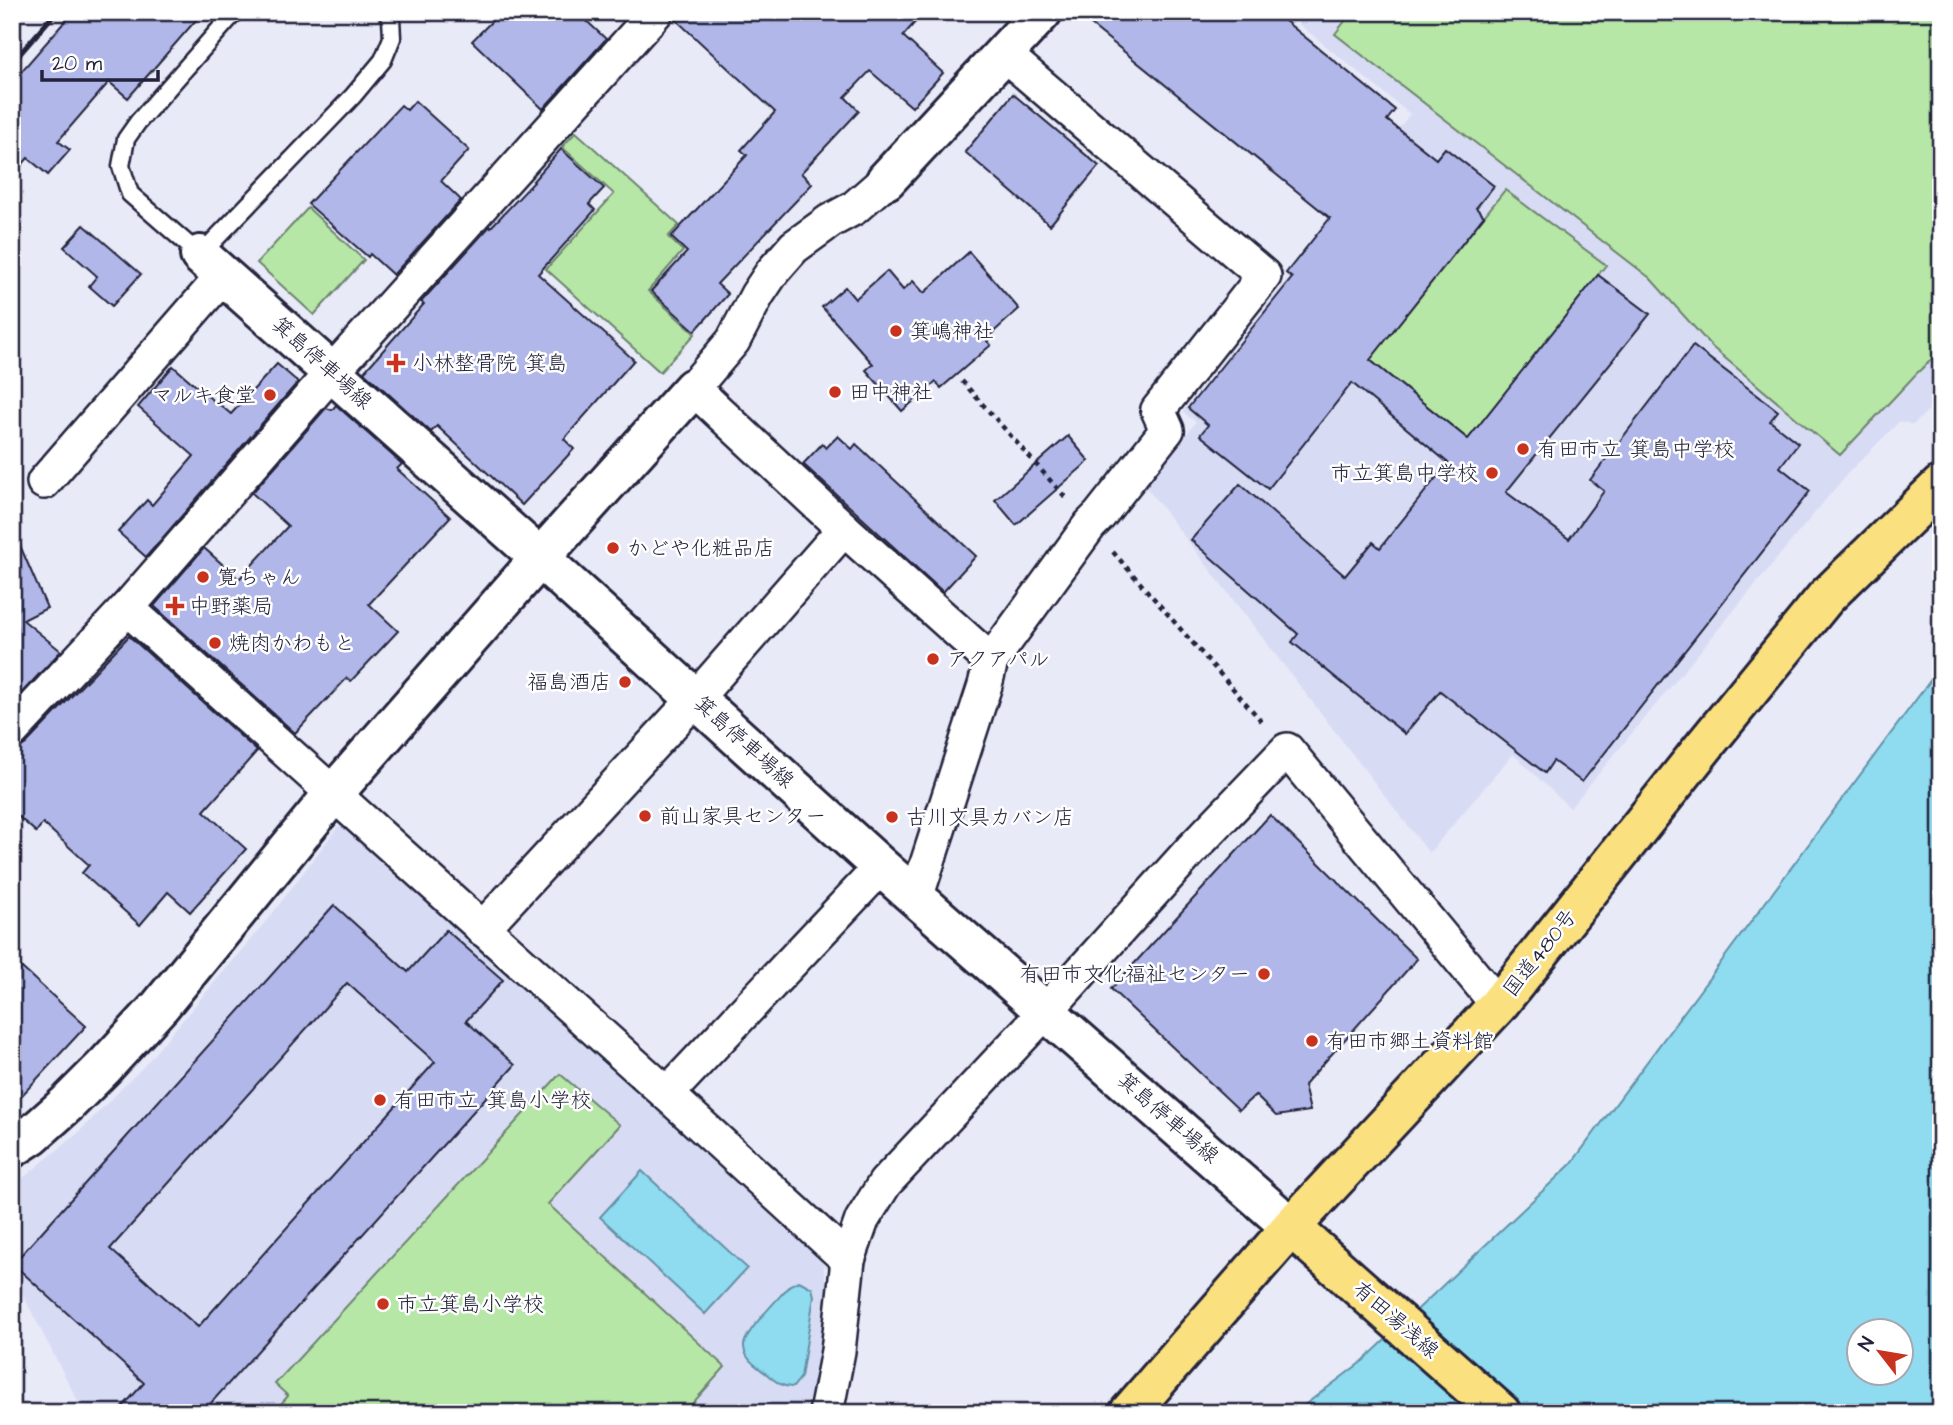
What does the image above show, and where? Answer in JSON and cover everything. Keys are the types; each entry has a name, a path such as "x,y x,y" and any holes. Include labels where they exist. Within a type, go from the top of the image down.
{"main road":[{"path":"887,180 1042,12"},
{"name":"箕島停車場線","path":"211,265 881,867 1291,1227"},
{"path":"12,1148 32,1135 68,1103 160,1006 334,793 693,388"},
{"name":"国道480号","path":"1129,1413 1291,1227 1498,1005 1826,597 1941,485"},
{"name":"有田湯浅線","path":"1291,1227 1501,1413"}],"street":[{"path":"12,731 127,608 332,372 656,12"},
{"path":"916,898 991,661 1090,525 1167,430 1158,410 1264,276 1004,54"},
{"path":"887,180 854,208 830,221 794,247 757,295 733,341 693,388 991,661"},
{"path":"44,482 211,265"},
{"path":"482,929 696,698 844,529"},
{"path":"127,608 848,1260"},
{"path":"826,1413 838,1351 848,1260 862,1220 885,1183 1046,1011 1191,850 1287,750 1498,1005"},
{"path":"667,1094 881,867"}],"lane":[{"path":"235,12 138,122 126,139 121,166 130,194 211,265 383,61 392,38 391,18 387,12"}],"path":[{"path":"961,381 1287,750"}],"shaded area":[{"name":"有田市立 箕島中学校","path":"1284,12 1941,12 1941,398 1913,425 1900,421 1847,474 1570,808 1513,754 1429,853 1146,487 1196,422 1183,412 1289,278 1284,274 1410,114"},
{"name":"有田市立 箕島小学校","path":"341,823 822,1256 827,1314 808,1413 83,1411 12,1274 12,1187 77,1134 144,1066 272,914"}],"green space":[{"path":"1352,12 1941,12 1941,351 1840,455 1712,347 1650,278 1335,34"},
{"path":"576,132 679,225 668,237 683,251 648,291 695,334 660,372 546,269 614,194 562,147"},
{"path":"1505,190 1606,265 1468,439 1370,360"},
{"path":"308,208 364,260 314,315 257,263"},
{"path":"560,1074 620,1125 548,1204 725,1367 684,1413 273,1413 288,1396 275,1384"}],"water":[{"path":"1941,666 1941,1413 1294,1413 1364,1360 1571,1164"},
{"path":"642,1171 747,1268 705,1314 600,1217"},
{"path":"799,1281 812,1288 814,1296 801,1377 793,1387 789,1387 754,1365 746,1355 744,1347 749,1334 762,1316 790,1285"}],"building":[{"path":"73,12 203,12 128,98 109,82 58,141 70,150 48,175 28,158 12,176 12,82"},
{"path":"501,12 577,12 606,39 543,109 472,41"},
{"path":"675,12 924,12 903,36 943,73 912,107 870,71 845,97 859,111 801,173 812,184 717,284 728,294 695,331 651,291 687,252 671,237 747,155 741,150 775,112 674,18"},
{"path":"1075,12 1274,12 1395,110 1387,120 1436,159 1445,148 1494,186 1476,208 1484,216 1370,360 1468,439 1598,275 1650,314 1506,492 1569,539 1604,491 1590,480 1693,346 1778,411 1770,421 1798,443 1780,467 1810,491 1582,782 1553,761 1545,773 1440,691 1405,734 1292,642 1298,634 1191,540 1240,484 1345,576 1373,542 1380,548 1448,463 1352,383 1268,489 1200,435 1208,425 1188,408 1292,278 1286,273 1330,218"},
{"path":"1013,94 1099,166 1050,225 965,152"},
{"path":"415,101 469,150 441,181 461,200 393,275 370,254 368,257 308,204 401,105 407,110"},
{"path":"561,149 604,188 589,204 595,210 538,274 634,360 564,439 574,449 522,505 437,426 431,432 364,372 424,304 421,302 534,182"},
{"path":"84,225 141,274 112,306 89,286 97,276 64,247"},
{"path":"969,252 1019,309 987,338 991,345 941,388 936,382 902,411 866,370 873,364 822,307 845,287 855,299 887,271 903,290 913,281 924,293"},
{"path":"277,364 298,382 146,557 118,532 147,500 152,505 194,456 138,407 173,366 231,414"},
{"path":"336,405 402,464 397,469 450,517 369,604 398,631 351,681 347,678 295,733 154,606 204,548 239,579 288,526 252,493 326,408 332,410"},
{"path":"838,436 852,449 856,444 976,556 943,592 803,464 822,444 826,448"},
{"path":"1068,436 1089,461 1016,525 995,500"},
{"path":"12,527 47,608 23,620 61,651 12,703"},
{"path":"129,636 257,751 204,811 246,849 190,912 168,892 140,925 82,873 89,865 43,823 36,832 12,811 12,750 26,744"},
{"name":"有田市文化福祉センター","path":"1270,815 1417,959 1304,1085 1310,1111 1276,1116 1255,1095 1239,1110 1111,989"},
{"path":"334,905 408,972 446,930 503,980 466,1021 515,1065 202,1413 117,1413 144,1383 13,1264","holes":["347,983 435,1062 198,1327 110,1249"]},
{"path":"12,959 86,1026 12,1106"}],"railway":[{"path":"12,63 56,12"}],"place":[{"name":"箕嶋神社","path":"896,331"},
{"name":"小林整骨院 箕島","path":"396,363"},
{"name":"田中神社","path":"835,392"},
{"name":"マルキ食堂","path":"270,395"},
{"name":"有田市立 箕島中学校","path":"1523,449"},
{"name":"市立箕島中学校","path":"1492,473"},
{"name":"かどや化粧品店","path":"613,548"},
{"name":"寛ちゃん","path":"203,577"},
{"name":"中野薬局","path":"175,606"},
{"name":"焼肉かわもと","path":"215,643"},
{"name":"アクアパル","path":"933,659"},
{"name":"福島酒店","path":"625,682"},
{"name":"前山家具センター","path":"645,816"},
{"name":"古川文具カバン店","path":"892,817"},
{"name":"有田市文化福祉センター","path":"1264,974"},
{"name":"有田市郷土資料館","path":"1312,1041"},
{"name":"有田市立 箕島小学校","path":"380,1100"},
{"name":"市立箕島小学校","path":"383,1304"}]}
